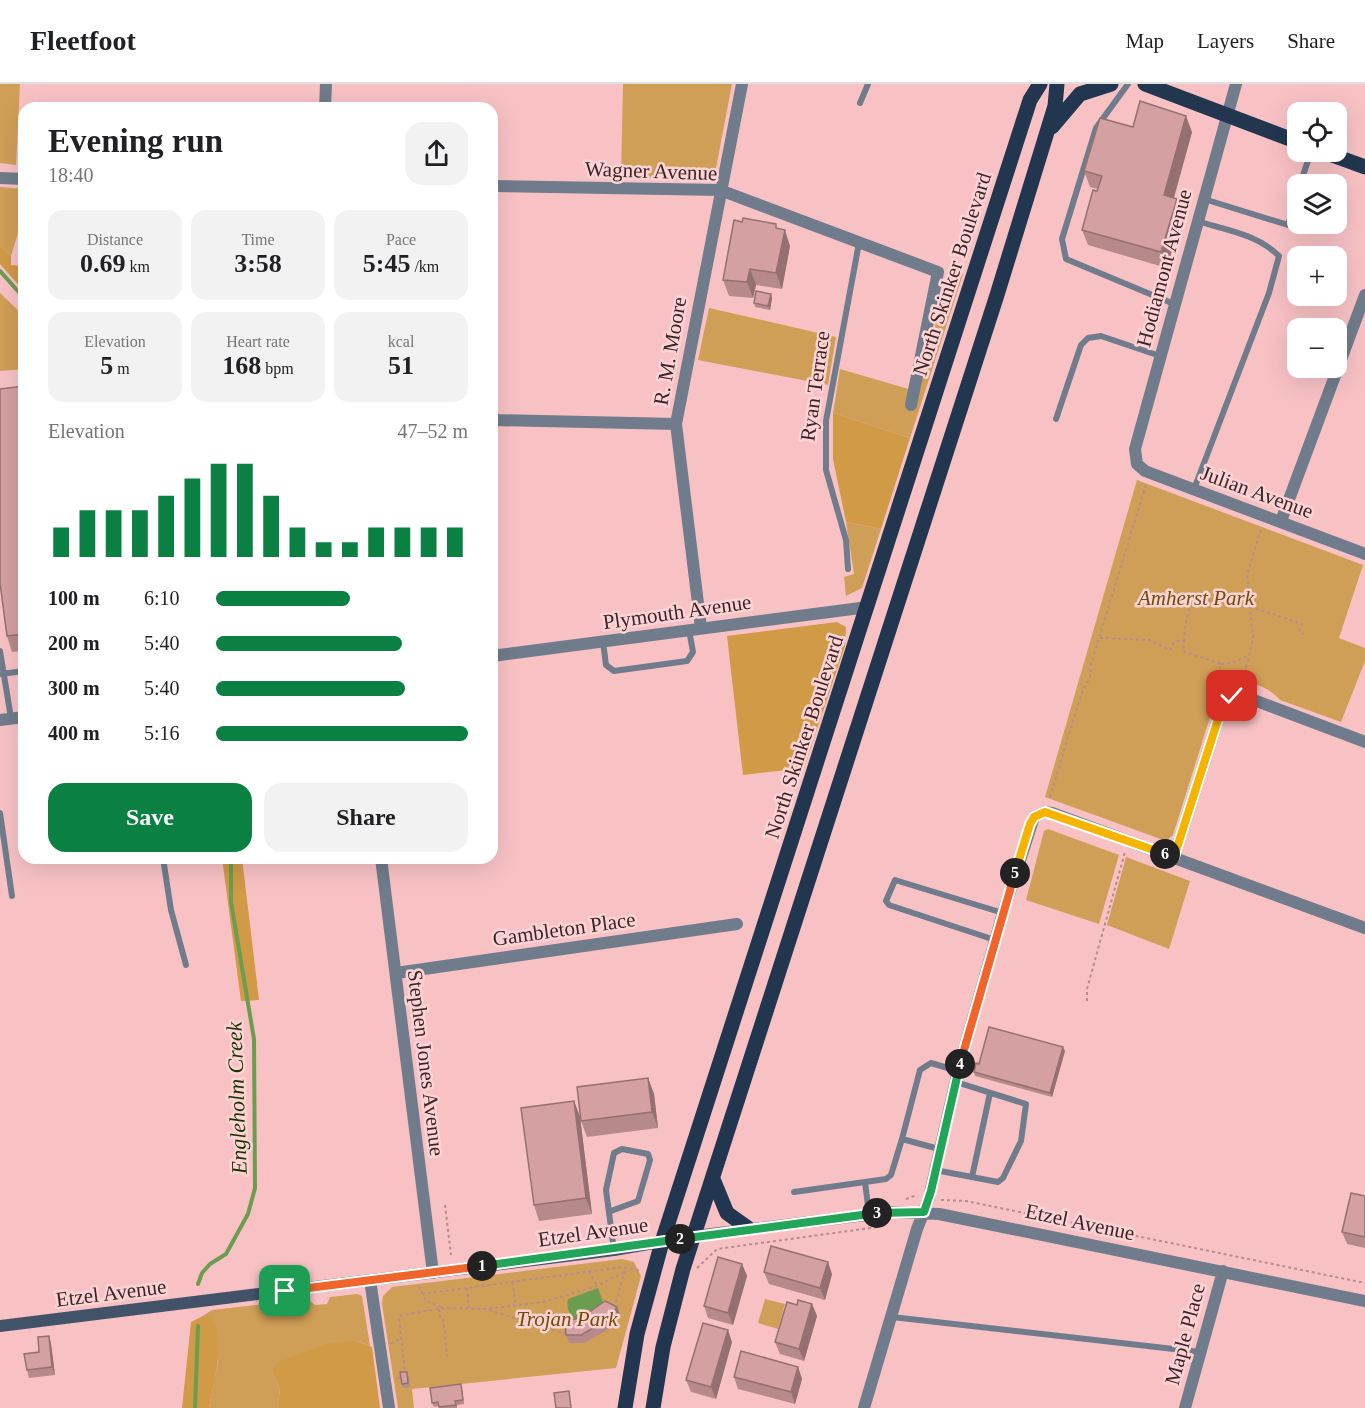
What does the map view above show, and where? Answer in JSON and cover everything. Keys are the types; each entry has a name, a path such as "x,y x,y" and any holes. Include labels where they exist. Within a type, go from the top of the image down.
{"main road":[{"name":"North Skinker Boulevard","path":"625,1408 637,1334 662,1242 1030,99 1040,84"},
{"path":"653,1408 663,1347 694,1236 997,295 1055,106 1057,84"},
{"path":"1044,136 1080,94 1111,84"},
{"path":"1145,84 1172,89 1228,116 1287,138"},
{"path":"1347,160 1365,167"},
{"path":"712,1179 727,1213 748,1228"}],"street":[{"path":"325,102 326,84"},
{"name":"R. M. Moore","path":"695,629 676,424 742,84"},
{"name":"Hodiamont Avenue","path":"1137,464 1135,449 1236,84"},
{"path":"0,178 18,179"},
{"name":"Wagner Avenue","path":"498,186 720,190 938,272 911,405"},
{"path":"1281,521 1365,294"},
{"path":"498,420 676,424"},
{"name":"Julian Avenue","path":"1137,464 1145,471 1365,554"},
{"name":"Plymouth Avenue","path":"498,655 868,607"},
{"path":"1174,857 1222,707 1232,696 1246,697 1365,742"},
{"path":"864,1408 924,1212 956,1076 995,940 1030,824 1039,813 1052,813 1365,928"},
{"name":"Stephen Jones Avenue","path":"382,864 433,1273"},
{"name":"Gambleton Place","path":"396,973 737,924"},
{"name":"Etzel Avenue","path":"0,1326 614,1250 748,1228 868,1214 924,1212 958,1216 1365,1300"},
{"name":"Maple Place","path":"1185,1408 1223,1271"},
{"path":"370,1281 389,1408"}],"lane":[{"path":"860,103 868,84"},
{"path":"1128,84 1096,128 1062,239 1066,260 1174,304"},
{"path":"1203,198 1287,225"},
{"path":"1194,489 1269,292 1279,256 1255,238 1197,221"},
{"name":"Ryan Terrace","path":"848,569 846,540 826,470 826,421 859,243"},
{"path":"1056,420 1081,345 1088,338 1101,336 1160,356"},
{"path":"603,642 606,665 614,671 687,661 693,652 695,629"},
{"path":"0,651 2,674 12,718"},
{"path":"2,674 18,672"},
{"path":"0,813 12,896"},
{"path":"164,864 171,910 186,965"},
{"path":"995,940 889,905 886,901 893,881 897,880 1003,913"},
{"path":"794,1192 886,1179 891,1175 920,1070 931,1063 990,1093 1026,1104 1021,1141 1003,1178 998,1182 935,1170"},
{"path":"972,1177 990,1093"},
{"path":"902,1139 939,1149"},
{"path":"611,1211 638,1201 650,1160 648,1154 621,1149 614,1153 606,1190 611,1211 614,1250"},
{"path":"865,1182 868,1214"},
{"path":"892,1317 1200,1352"}],"path":[{"path":"1050,797 1081,694 1090,677 1091,664 1146,485"},
{"path":"1243,679 1253,639 1247,574 1261,529"},
{"path":"1250,654 1232,663 1221,664 1183,651 1190,610 1198,603 1223,602 1250,608 1302,624 1299,631 1307,636"},
{"path":"1099,638 1149,640 1170,650 1175,641 1184,641"},
{"path":"1198,662 1200,657"},
{"path":"1219,671 1221,664"},
{"path":"1087,1001 1087,989 1128,840"},
{"path":"903,1204 908,1198 922,1196"},
{"path":"936,1199 966,1201 1365,1283"},
{"path":"445,1205 451,1255"},
{"path":"696,1269 703,1266 707,1257 717,1249 883,1227"},
{"path":"399,1385 398,1377 405,1371 399,1318 444,1308 486,1309 565,1297 597,1286 626,1269"},
{"path":"611,1314 619,1298 626,1269"},
{"path":"422,1294 589,1271 626,1269 640,1271"},
{"path":"589,1271 597,1286"},
{"path":"418,1282 426,1301 444,1308"},
{"path":"512,1282 516,1306"},
{"path":"467,1288 469,1308"},
{"path":"439,1309 440,1317 444,1318 447,1356"},
{"path":"486,1309 556,1333 570,1334"}],"green space":[{"path":"0,84 20,84 16,165 0,163"},
{"path":"623,84 732,84 715,173 710,178 621,177"},
{"path":"0,187 18,188 18,233 11,256 0,245"},
{"path":"954,270 963,274 910,438 833,413 840,369 919,392 945,285"},
{"path":"0,293 18,310 18,370 0,371"},
{"path":"709,308 836,337 828,385 698,360"},
{"name":"Amherst Park","path":"1137,480 1363,565 1339,638 1365,648 1365,661 1341,722 1280,700 1255,684 1232,682 1225,684 1217,695 1173,835 1166,841 1045,797"},
{"path":"846,522 881,529 862,588 846,596 844,577 854,574"},
{"path":"1048,829 1119,855 1099,924 1026,900 1044,831"},
{"path":"1126,857 1190,881 1169,949 1107,925"},
{"name":"Trojan Park","path":"622,1259 634,1262 641,1276 616,1368 412,1389 414,1408 398,1408 382,1304 383,1296 392,1287"},
{"path":"357,1294 362,1296 370,1346 354,1340 272,1371 280,1390 277,1408 209,1408 218,1361 211,1317 201,1317 212,1310 308,1299 315,1305 327,1304 330,1297"},
{"path":"765,1299 785,1304 778,1329 758,1323"}],"shaded area":[{"path":"0,245 11,256 11,265 18,266 18,284 0,264"},
{"path":"833,413 910,438 881,529 846,522 833,459"},
{"path":"837,622 846,627 845,646 804,768 743,775 727,636"},
{"path":"223,864 243,864 259,1000 241,1001"},
{"path":"598,1288 604,1305 577,1321 569,1311 568,1299"},
{"path":"201,1317 212,1317 219,1349 209,1408 182,1408 191,1322"},
{"path":"354,1340 372,1347 380,1408 277,1408 280,1390 272,1371 278,1362 327,1344"}],"building":[{"path":"1140,101 1186,116 1164,195 1177,199 1161,252 1082,230 1093,190 1097,191 1102,176 1084,171 1100,118 1133,127"},
{"path":"743,218 776,224 776,228 785,230 776,273 750,269 747,282 723,280 734,220 742,222"},
{"path":"756,291 771,294 768,306 754,303"},
{"path":"18,387 18,635 7,636 0,583 0,389"},
{"path":"989,1027 1063,1047 1050,1093 974,1072 976,1063 979,1064"},
{"path":"648,1078 652,1112 581,1121 577,1087"},
{"path":"574,1101 586,1198 534,1205 521,1108"},
{"path":"1351,1193 1365,1196 1365,1237 1342,1232"},
{"path":"771,1246 828,1262 820,1288 764,1272"},
{"path":"718,1257 742,1264 728,1313 704,1306"},
{"path":"798,1300 812,1304 799,1349 775,1342 787,1302 797,1305"},
{"path":"605,1301 617,1307 608,1320 581,1335 566,1335 565,1321 581,1318"},
{"path":"703,1323 728,1330 711,1387 686,1380"},
{"path":"49,1336 52,1367 27,1370 24,1354 39,1352 38,1337"},
{"path":"741,1351 798,1367 791,1392 734,1377"},
{"path":"400,1372 407,1372 408,1383 402,1384"},
{"path":"461,1384 463,1400 455,1401 456,1405 439,1407 438,1402 432,1403 430,1388"},
{"path":"569,1391 571,1408 556,1408 554,1393"}],"waterway":[{"name":"Engleholm Creek","path":"0,271 18,291"},
{"name":"Engleholm Creek","path":"198,1284 202,1273 210,1264 226,1254 248,1214 255,1188 254,1039 231,902 231,864"},
{"name":"Engleholm Creek","path":"195,1408 198,1326"}],"route":[{"path":"285,1291 626,1248 748,1228 890,1212 924,1212 931,1191 958,1071 1003,913 1034,817 1039,813 1052,813 1174,857 1222,707 1232,696"}]}
